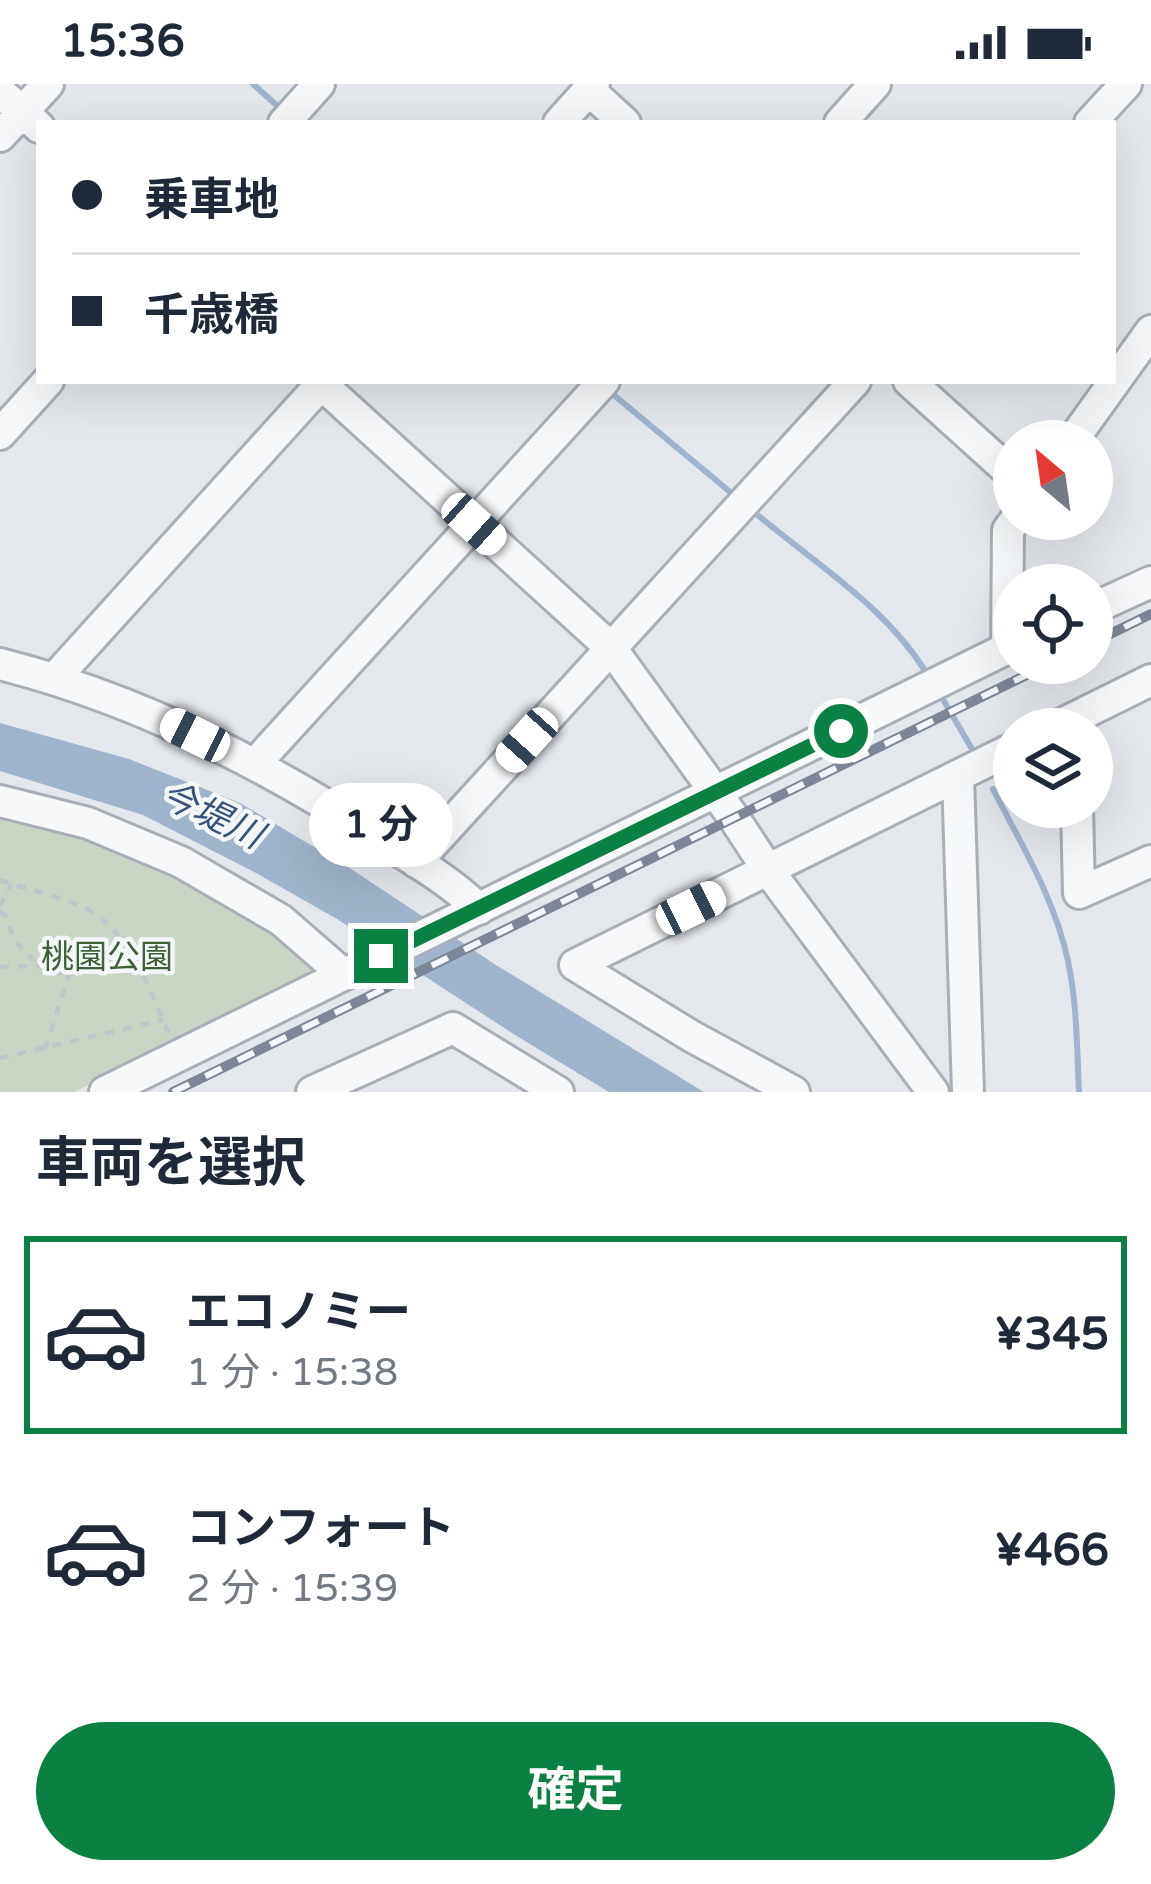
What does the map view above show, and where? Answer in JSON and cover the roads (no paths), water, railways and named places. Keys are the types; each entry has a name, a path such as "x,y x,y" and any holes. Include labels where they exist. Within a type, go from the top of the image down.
{"street":[{"path":"0,136 48,84"},
{"path":"287,120 319,84"},
{"path":"843,120 875,84"},
{"path":"1093,120 1126,84"},
{"path":"562,120 592,87 622,120"},
{"path":"1116,380 1151,331"},
{"path":"0,434 45,384"},
{"path":"55,678 319,384"},
{"path":"323,384 611,648 933,1092"},
{"path":"255,764 601,384"},
{"path":"416,862 852,384"},
{"path":"912,384 993,457"},
{"path":"1087,420 1113,384"},
{"path":"1113,599 1151,582"},
{"path":"105,1092 993,655"},
{"path":"0,664 55,678 166,720 255,764 459,890 470,913"},
{"path":"1099,708 1151,680"},
{"path":"794,1092 575,965 993,758"},
{"path":"958,776 968,1092"},
{"path":"0,801 88,824 181,862 281,920 343,974"},
{"path":"1077,828 1079,893 1151,861"},
{"path":"312,1092 453,1028 558,1092"}],"water":[{"name":"今堤川","path":"0,723 129,759 240,803 704,1092 609,1092 337,919 256,873 143,815 0,771"}],"waterway":[{"path":"253,84 283,111"},
{"path":"609,391 735,496"},
{"path":"754,512 870,606 927,674"},
{"path":"941,696 975,754"},
{"path":"1013,828 1055,916 1068,961 1079,1092"}],"railway":[{"path":"1113,633 1151,614"},
{"path":"173,1092 1008,684"}],"park label":[{"name":"桃園公園","path":"107,956"}]}
